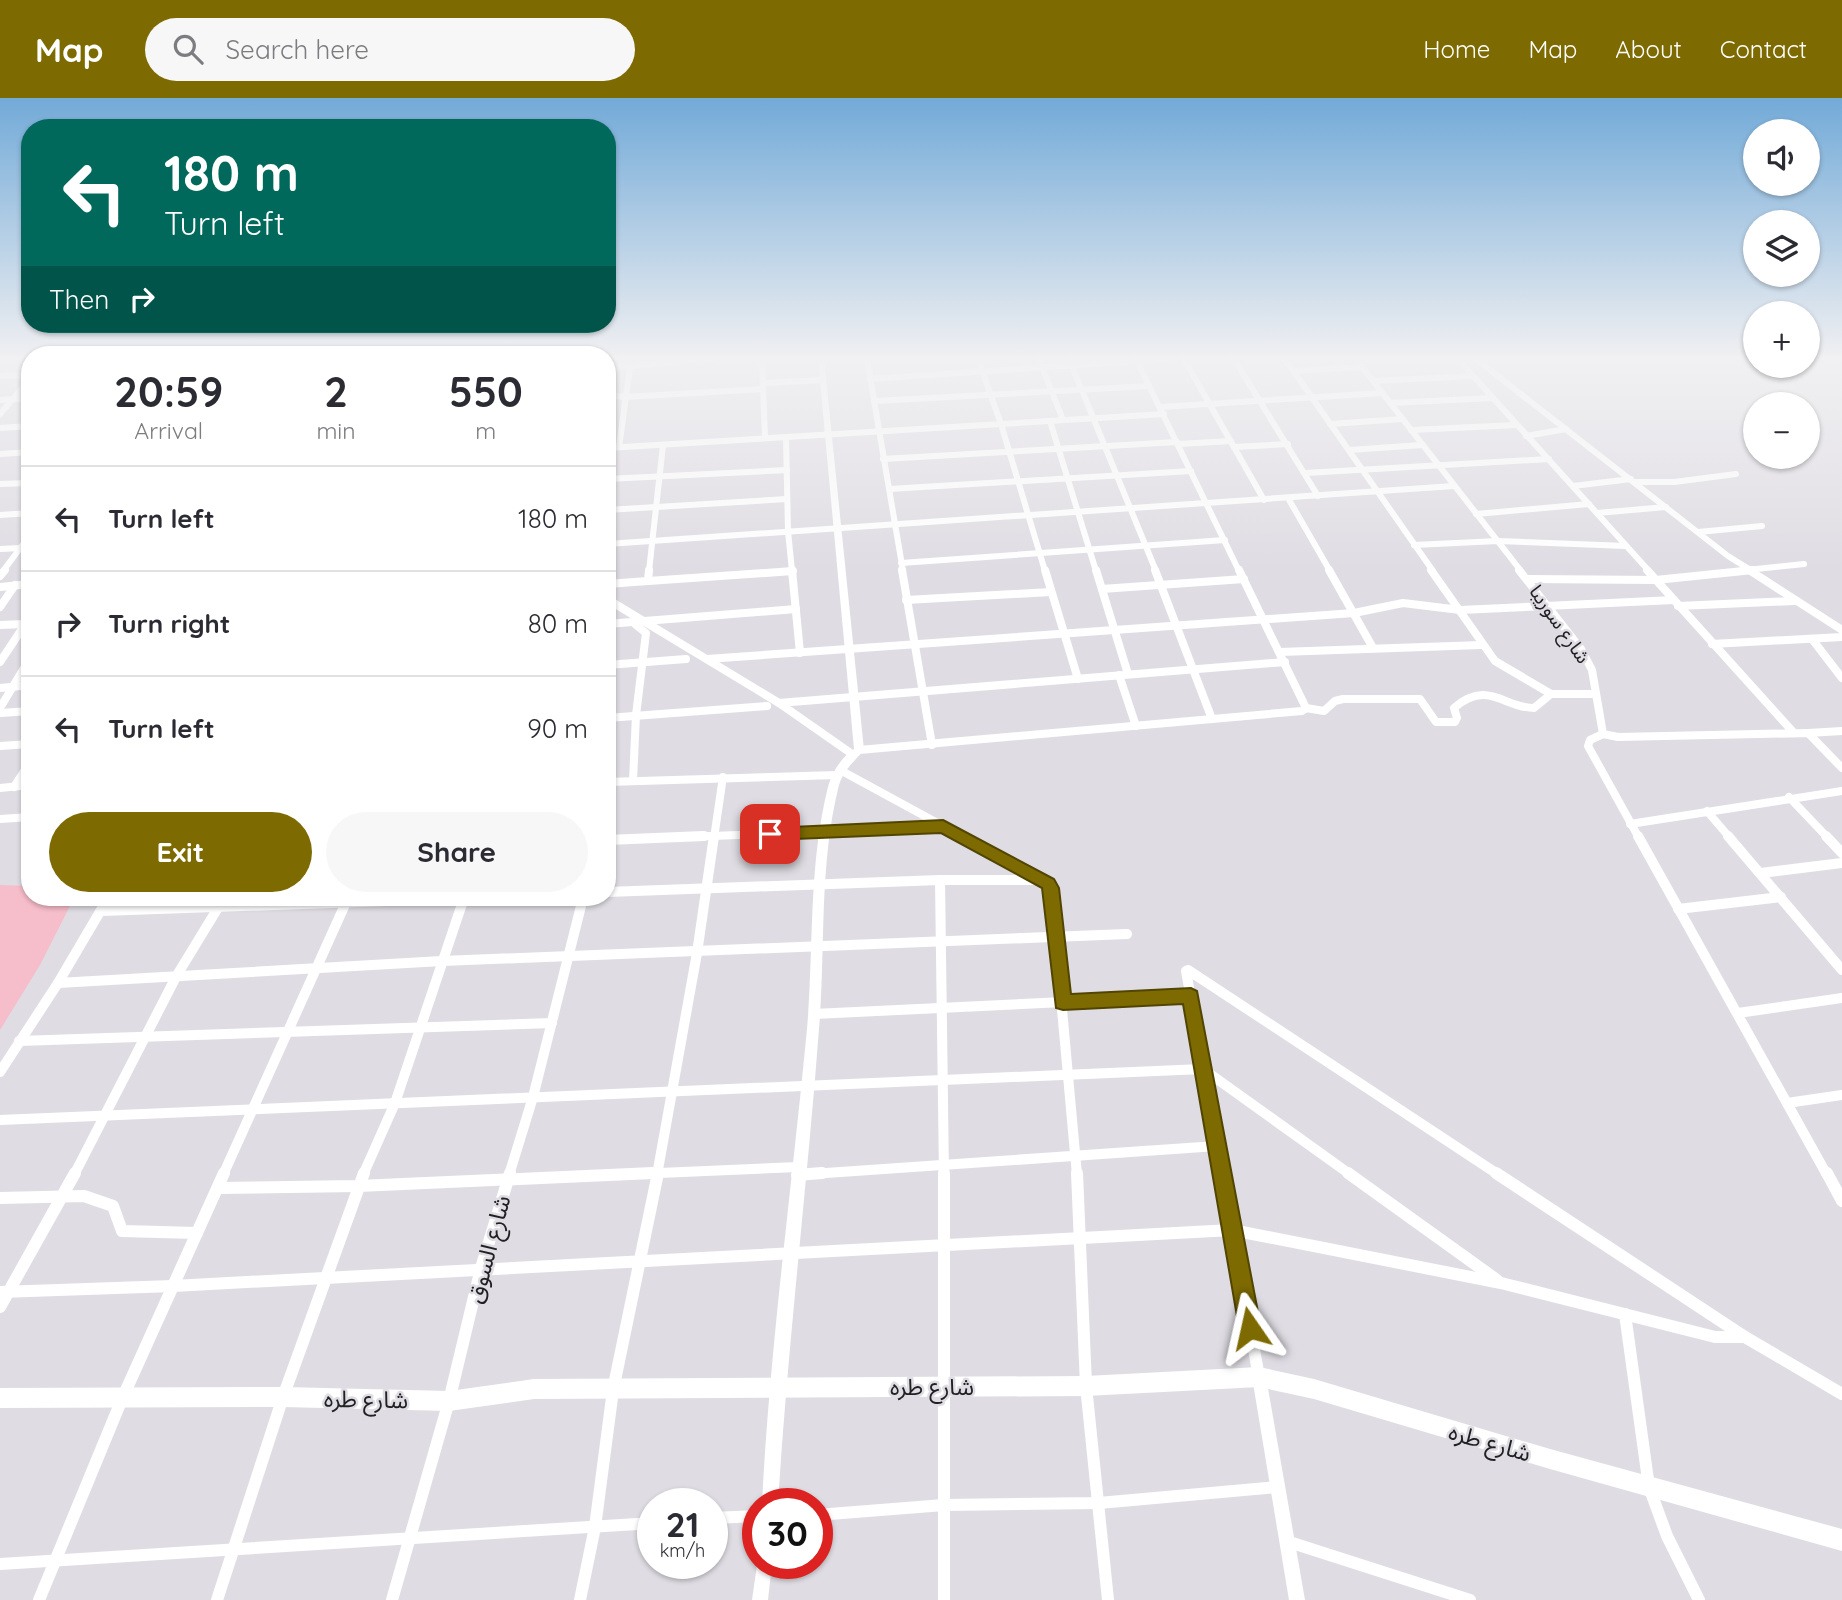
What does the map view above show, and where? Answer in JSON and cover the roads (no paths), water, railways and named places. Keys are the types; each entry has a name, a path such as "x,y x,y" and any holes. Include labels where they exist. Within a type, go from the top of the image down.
{"main road":[{"name":"شارع طره","path":"0,1398 282,1397 449,1401 534,1389 1086,1386 1259,1377 1314,1389 1649,1487 1842,1540"}],"street":[{"path":"619,447 621,429"},
{"path":"765,429 765,438"},
{"path":"771,1488 777,1387 814,1014 824,832 839,772 856,752 855,696 829,429"},
{"path":"616,447 913,429"},
{"path":"1002,429 1078,679"},
{"path":"1053,429 1115,630 1136,726"},
{"path":"1098,429 1212,719"},
{"path":"1171,429 1307,708"},
{"path":"1224,429 1264,500"},
{"path":"1278,429 1318,496"},
{"path":"1335,429 1460,610 1481,645 1502,667 1551,694 1595,694"},
{"path":"1411,430 1430,429"},
{"path":"1520,429 1794,733"},
{"path":"1526,436 1565,429"},
{"path":"1566,429 1750,572 1842,629"},
{"name":"شارع سوريبا","path":"1411,430 1587,658 1604,734"},
{"path":"880,431 932,745"},
{"path":"786,437 788,531 800,653"},
{"path":"883,459 1177,443 1287,444"},
{"path":"648,582 663,445"},
{"path":"1349,450 1422,445"},
{"path":"0,454 21,453"},
{"path":"1305,473 1549,459"},
{"path":"616,478 787,470"},
{"path":"889,489 1191,471"},
{"path":"1573,486 1632,481 1674,482 1736,474"},
{"path":"0,484 21,483"},
{"path":"616,543 1454,486"},
{"path":"1289,498 1373,648"},
{"path":"616,510 787,499"},
{"path":"1476,514 1589,504"},
{"path":"1597,513 1666,507"},
{"path":"0,515 21,514"},
{"path":"1698,533 1762,526"},
{"path":"901,563 1225,540"},
{"path":"1413,545 1498,541 1626,546"},
{"path":"0,549 21,548"},
{"path":"0,576 21,548"},
{"path":"1528,579 1656,580 1750,572 1804,564"},
{"path":"616,584 793,571"},
{"path":"1102,589 1244,579"},
{"path":"0,607 15,585"},
{"path":"0,587 21,585"},
{"path":"906,600 1051,592"},
{"path":"707,660 1353,613 1403,603 1460,610 1795,601"},
{"path":"616,605 856,752 1302,711 1307,708 1324,711 1335,701 1343,699 1416,699 1425,703 1436,722 1455,722 1457,718 1454,708 1462,702 1497,694 1533,708 1551,694"},
{"path":"616,623 796,609"},
{"path":"628,622 646,630 636,715 633,781"},
{"path":"0,625 21,623"},
{"path":"0,662 21,632"},
{"path":"1712,644 1842,637"},
{"path":"1812,639 1842,678"},
{"path":"1280,652 1481,645"},
{"path":"616,664 686,659"},
{"path":"779,703 1285,662"},
{"path":"0,708 21,672"},
{"path":"0,688 21,686"},
{"path":"616,717 767,706"},
{"path":"0,713 21,712"},
{"path":"1842,731 1618,737 1604,734 1590,740 1588,746 1842,1200"},
{"path":"1808,733 1842,768"},
{"path":"0,746 21,745"},
{"path":"616,782 839,772 1042,880 1051,888 1076,1154 1086,1386 1108,1600"},
{"path":"14,787 21,776"},
{"path":"580,1600 595,1527 613,1390 658,1171 697,953 723,777"},
{"path":"0,788 21,786"},
{"path":"1630,824 1789,797 1842,791"},
{"path":"1789,797 1842,853"},
{"path":"1707,811 1842,970"},
{"path":"0,819 21,818"},
{"path":"616,840 943,827"},
{"path":"1761,873 1842,863"},
{"path":"616,892 940,880 1042,880"},
{"path":"940,880 945,1246 944,1600"},
{"path":"1678,909 1781,897"},
{"path":"0,1072 104,906"},
{"path":"101,911 168,906"},
{"path":"0,1307 5,1291 65,1195 103,1115 177,975 220,906"},
{"path":"39,1600 122,1399 345,906"},
{"path":"217,1600 282,1397 358,1186 395,1103 461,906"},
{"name":"شارع السوق","path":"392,1600 449,1401 481,1268 533,1097 581,906"},
{"path":"58,983 442,961 1127,934"},
{"path":"1297,1600 1186,971 1188,970 1215,985 1745,1337 1842,1394"},
{"path":"814,1014 1191,996"},
{"path":"1738,1013 1842,998"},
{"path":"19,1041 552,1023"},
{"path":"0,1119 1203,1069 1501,1283"},
{"path":"1787,1103 1842,1094"},
{"path":"218,1188 358,1186 658,1171 797,1171 942,1165 1217,1146"},
{"path":"0,1198 83,1196 113,1206 122,1231 197,1233"},
{"path":"5,1291 173,1286 1232,1230 1501,1283 1715,1337 1745,1337"},
{"path":"1625,1314 1649,1487 1667,1536 1699,1600"},
{"path":"833,1514 944,1505 1099,1503 1277,1487"},
{"path":"0,1564 637,1524"},
{"path":"1286,1541 1444,1596 1470,1600"},
{"path":"760,1600 762,1579"}]}
